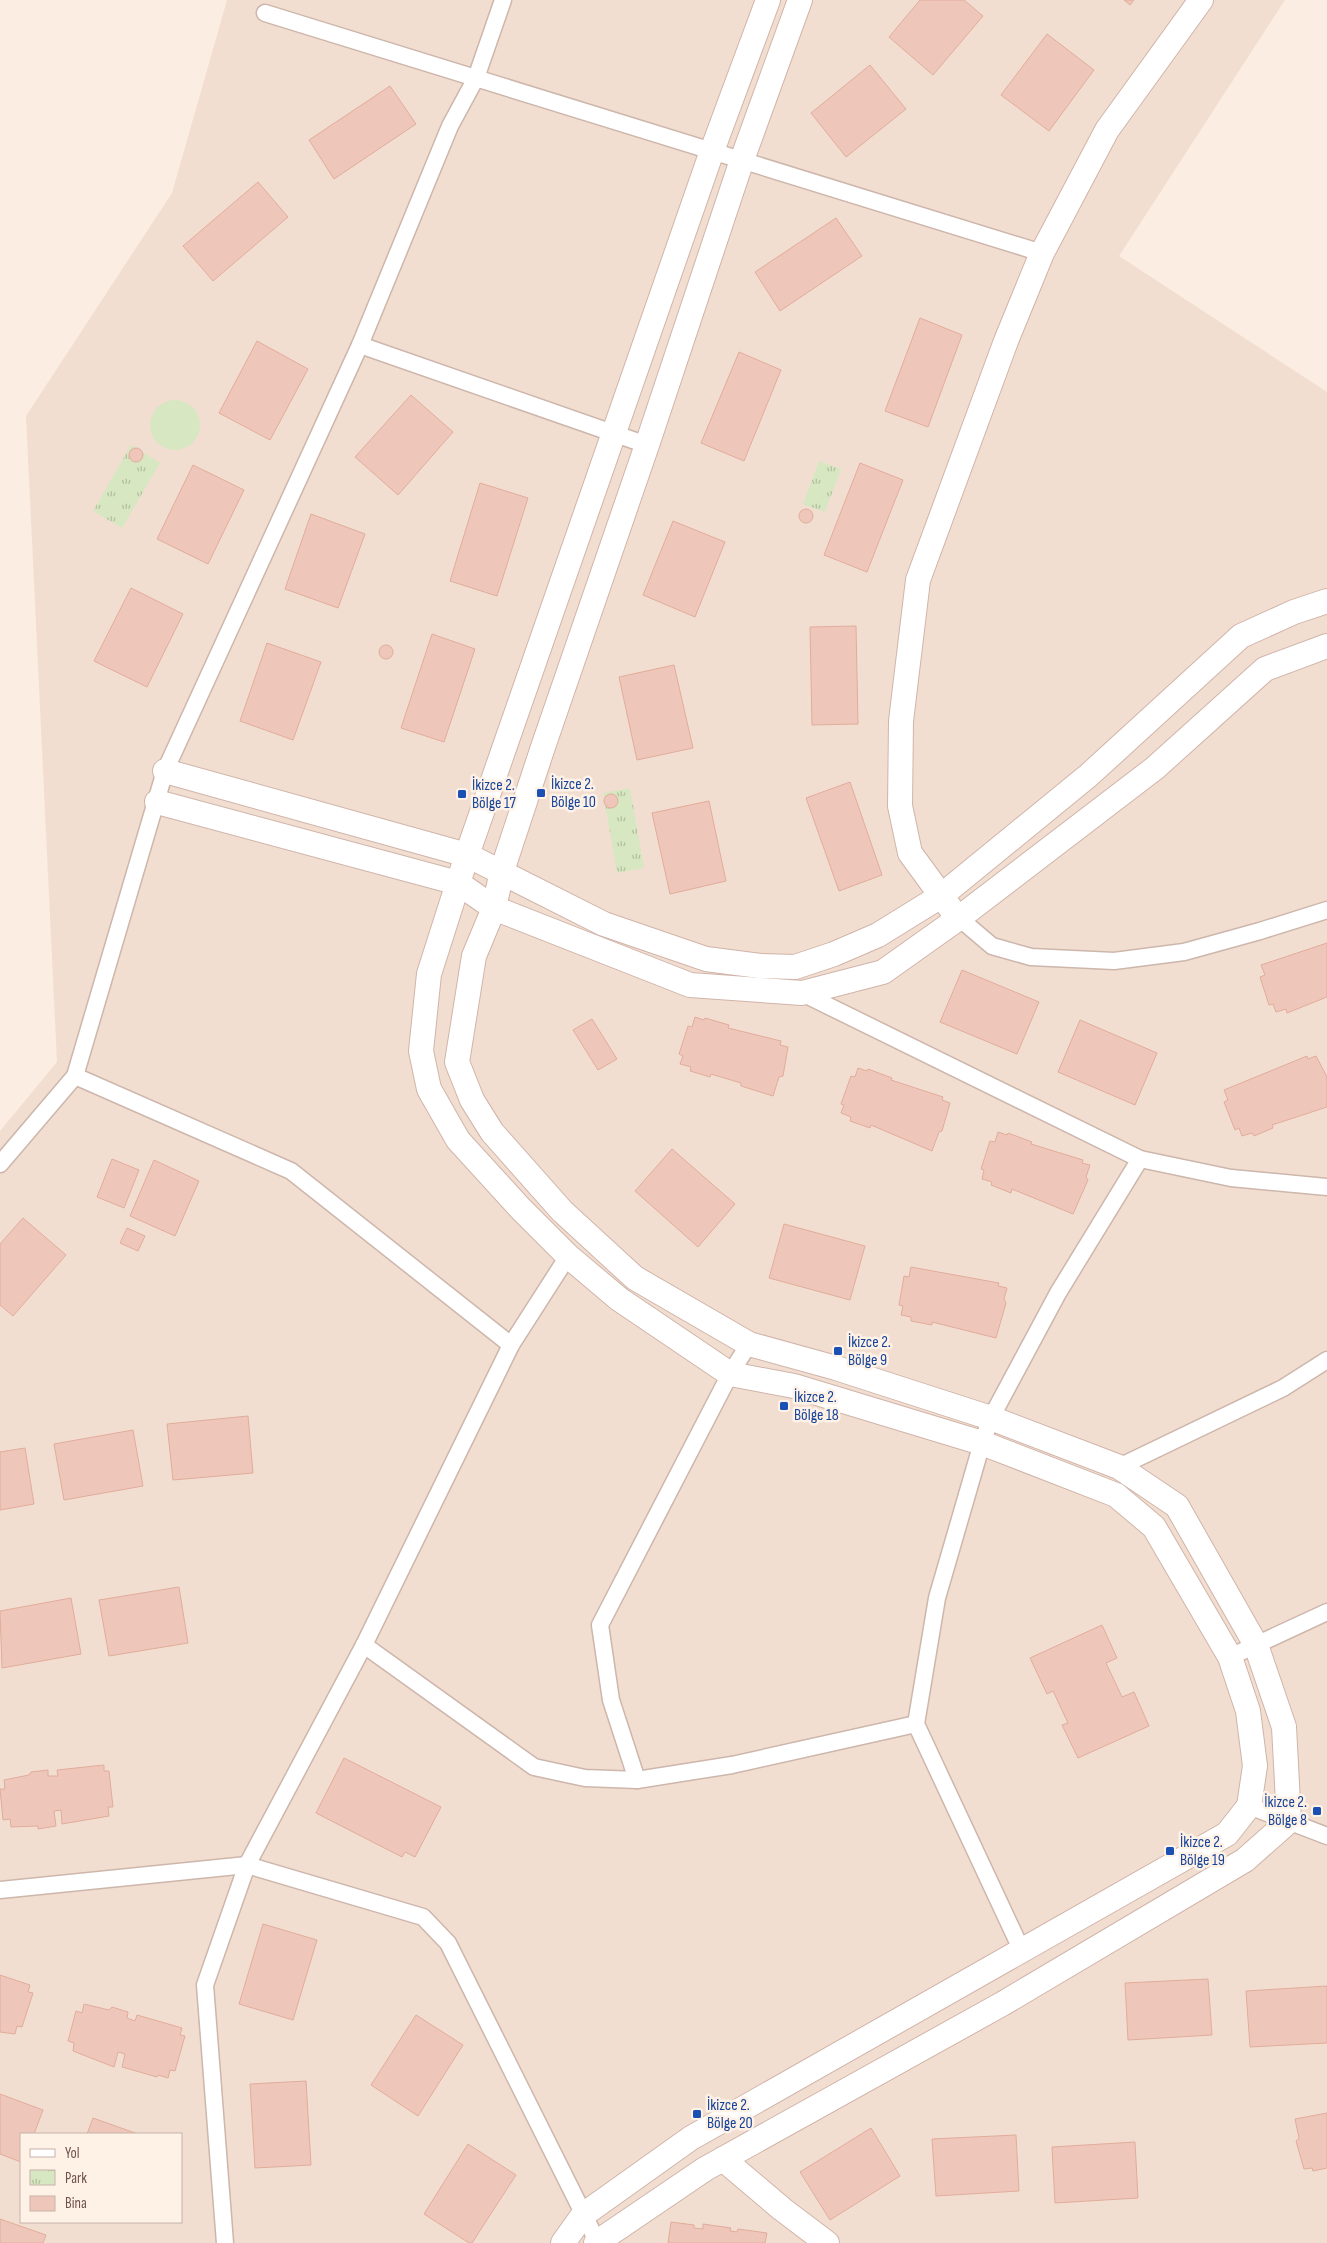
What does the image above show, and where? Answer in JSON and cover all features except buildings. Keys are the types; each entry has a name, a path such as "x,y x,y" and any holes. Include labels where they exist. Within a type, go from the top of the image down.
{"main road":[{"path":"562,2243 583,2215 691,2138 1227,1834 1249,1806 1255,1766 1248,1710 1230,1657 1154,1527 1116,1495 982,1443 794,1386 730,1374 619,1299 568,1256 520,1208 458,1140 429,1089 421,1051 429,974 467,855 712,151 768,0"},
{"path":"597,2242 723,2159 1002,2004 1245,1860 1289,1821 1284,1727 1256,1645 1177,1506 1119,1467 991,1418 836,1368 749,1344 635,1278 562,1211 492,1132 472,1100 457,1062 474,956 494,908 502,871 543,747 647,445 742,160 800,0"},
{"path":"959,918 910,853 900,806 901,721 918,580 1006,342 1042,253 1107,130 1201,0"},
{"path":"165,771 467,855 604,924 706,959 760,966 795,966 834,954 878,935 941,896 1089,775 1241,636 1294,612 1327,601"},
{"path":"157,802 458,883 494,908 690,985 802,993 883,972 959,918 1156,768 1265,669 1327,646"},
{"path":"723,2159 782,2209 827,2243"}],"street":[{"path":"0,1164 75,1076 165,771 360,346 450,126 476,78 503,0"},
{"path":"265,13 1042,253"},
{"path":"360,346 647,445"},
{"path":"959,918 992,946 1030,957 1114,961 1184,952 1327,910"},
{"path":"802,993 1140,1159 1231,1178 1327,1187"},
{"path":"75,1076 291,1171 511,1345"},
{"path":"1022,1951 916,1724 937,1598 991,1418 1058,1292 1140,1159"},
{"path":"226,2243 205,1985 247,1865 364,1646 511,1345 568,1256"},
{"path":"637,1780 611,1700 600,1625 730,1374 749,1344"},
{"path":"1119,1467 1282,1388 1327,1360"},
{"path":"1230,1657 1327,1612"},
{"path":"364,1646 534,1766 585,1778 637,1780 732,1765 916,1724"},
{"path":"1249,1806 1327,1836"},
{"path":"0,1890 247,1865 423,1916 448,1943 597,2242"}],"shaded area":[{"path":"227,0 1285,0 1119,256 1327,392 1327,2243 0,2243 0,1131 57,1062 26,416 172,193"}],"green space":[{"path":"170,400 180,400 193,407 200,420 200,430 193,443 180,450 170,450 161,446 154,439 150,430 150,420 154,411 161,404"},
{"path":"131,445 160,463 122,528 93,511"},
{"path":"819,461 841,469 825,512 803,504"},
{"path":"630,788 644,868 617,873 603,793"}],"place":[{"name":"İkizce 2. Bölge 10","path":"541,793"},
{"name":"İkizce 2. Bölge 17","path":"462,794"},
{"name":"İkizce 2. Bölge 9","path":"838,1351"},
{"name":"İkizce 2. Bölge 18","path":"784,1406"},
{"name":"İkizce 2. Bölge 8","path":"1317,1811"},
{"name":"İkizce 2. Bölge 19","path":"1170,1851"},
{"name":"İkizce 2. Bölge 20","path":"697,2114"}]}
